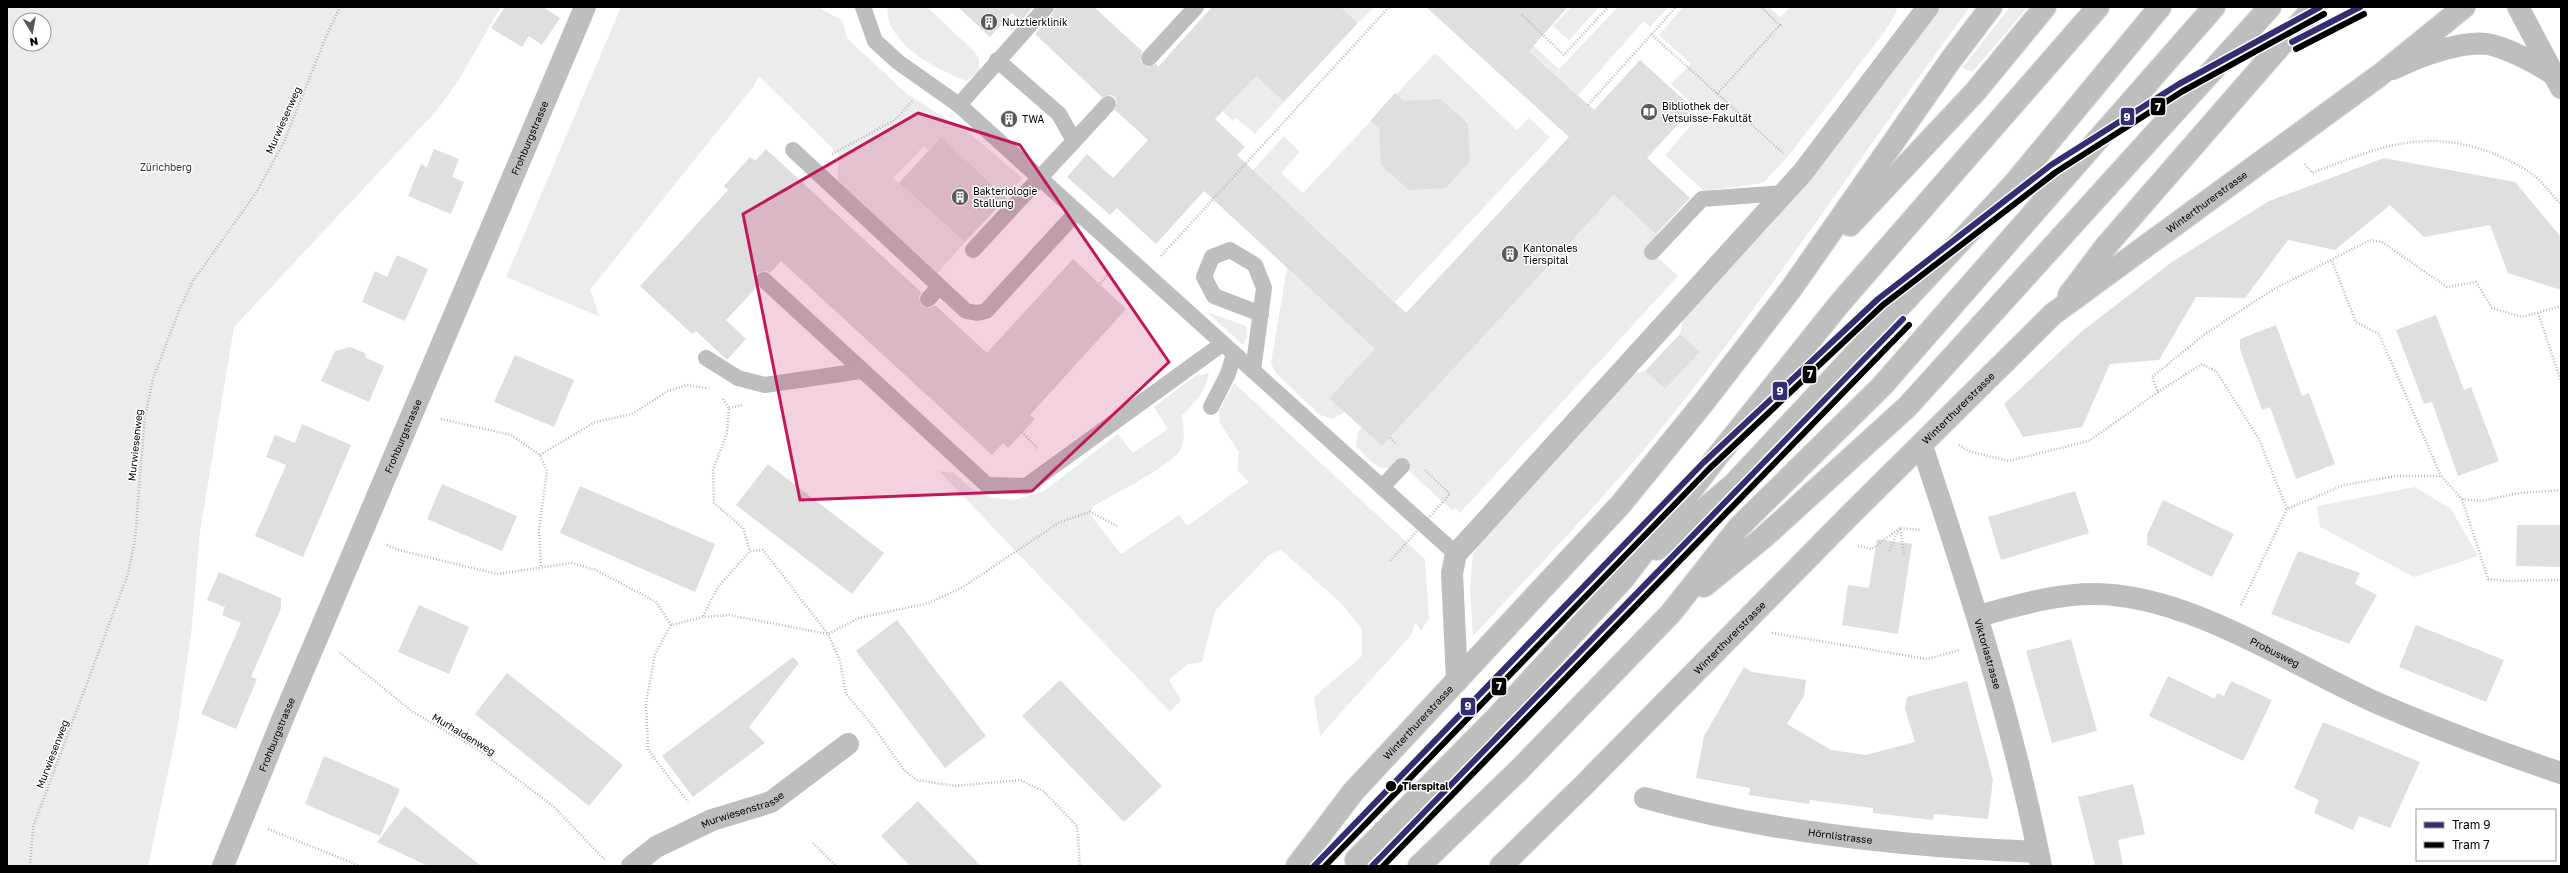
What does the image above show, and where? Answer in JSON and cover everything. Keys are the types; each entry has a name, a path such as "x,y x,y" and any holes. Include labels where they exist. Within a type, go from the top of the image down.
{"main road":[{"name":"Frohburgstrasse","path":"223,866 283,718 586,7"},
{"path":"1457,681 1452,573 1456,554 1803,172 1928,7"},
{"path":"1791,289 1950,61 1990,7"},
{"path":"1791,289 1974,92 2045,7"},
{"path":"1356,860 1497,717 1624,578 1712,463 1840,303 2098,7"},
{"path":"1624,578 1739,478 2013,185 2160,7"},
{"path":"1419,866 1519,770 1671,613 1739,527 1882,386 2214,7"},
{"path":"1671,613 1764,537 1907,407 2270,7"},
{"path":"2053,314 2106,246 2314,7"},
{"name":"Winterthurerstrasse","path":"1501,866 1583,786 1849,516 1922,446 2053,314 2380,75 2464,7"},
{"path":"2518,7 2557,81"},
{"path":"2380,75 2415,58 2456,46 2490,45 2525,57 2557,81"},
{"name":"Winterthurerstrasse","path":"1297,866 1312,856 1353,792 1457,681 1501,630 1621,504 1704,402 1791,289"},
{"name":"Viktoriastrasse","path":"1922,446 1978,616 2021,776 2039,859"},
{"name":"Probusweg","path":"1978,616 2043,598 2094,594 2134,598 2177,608 2229,631 2377,703 2512,756 2561,773"},
{"name":"Murwiesenstrasse","path":"621,866 712,820 771,802 848,744"},
{"name":"Hörnlistrasse","path":"1645,798 1685,809 1797,828 1889,841 2039,859"}],"lane":[{"path":"863,7 875,41 925,83 959,105 1076,213 1456,554"},
{"path":"959,105 997,60 1046,7"},
{"path":"1149,58 1196,7"},
{"path":"997,60 1059,114 1074,141"},
{"path":"973,250 1108,104"},
{"path":"793,150 966,311 978,313 986,311 1076,213"},
{"path":"1652,252 1702,199 1784,193"},
{"path":"764,280 861,371 987,484 1026,486 1228,349"},
{"path":"928,299 939,286"},
{"path":"1253,371 1261,314"},
{"path":"1211,407 1228,374 1228,349"},
{"path":"706,358 738,378 765,385 861,371"},
{"path":"1382,487 1402,466"}],"path":[{"name":"Murwiesenweg","path":"30,866 33,827 128,574 135,539 145,416 153,379 180,308 193,281 256,193 284,142 325,39 340,7"},
{"path":"1145,274 1388,7"},
{"path":"1522,15 1564,55 1608,7"},
{"path":"1588,104 1676,7"},
{"path":"1717,94 1780,25 1761,7"},
{"path":"1651,34 1803,172"},
{"path":"811,167 837,151 895,120 903,113 925,83"},
{"path":"2301,160 2312,173 2381,146 2413,140 2441,140 2474,146 2510,160 2538,179 2561,205"},
{"path":"2158,392 2152,377 2205,334 2274,289 2332,261 2370,240 2382,242 2447,287 2476,282 2492,308 2522,317 2561,306"},
{"path":"2332,261 2356,322 2379,334 2441,476 2462,499 2488,579 2508,581 2561,580"},
{"path":"2538,313 2561,381"},
{"path":"1955,442 1968,451 2009,461 2089,441 2158,392 2202,364 2216,371 2259,438 2287,509"},
{"path":"540,456 595,422 632,414 668,391 687,385 709,389"},
{"path":"721,396 730,408 727,433 713,470 714,503 743,528 750,551"},
{"path":"440,418 511,436 540,456 547,471 539,530 541,566"},
{"path":"2229,631 2287,509 2344,485 2396,476 2441,476"},
{"path":"2462,499 2481,501 2520,493 2561,490"},
{"path":"1390,561 1443,502"},
{"path":"693,808 648,750 646,703 655,654 671,625 703,617 729,615 828,634 859,618 929,604 962,586 1060,522 1090,512 1117,526"},
{"path":"1889,551 1900,528"},
{"path":"1900,528 1904,554"},
{"path":"1861,548 1872,549 1900,528 1927,530"},
{"path":"386,544 399,550 497,574 541,566 572,563 596,570 656,602 671,625"},
{"path":"703,617 718,587 750,551 763,550 828,634 840,661 846,694 873,726 904,770 917,780 955,786 1020,780 1043,791 1077,826 1080,866"},
{"path":"1777,635 1927,659 1965,649"},
{"name":"Murhaldenweg","path":"340,653 413,712 480,751 552,806 621,866"},
{"path":"264,827 360,866"},
{"path":"813,843 836,866"}],"highlighted area":[{"path":"918,113 1020,145 1169,362 1032,491 800,500 743,214"}],"green space":[{"name":"Zürichberg","path":"7,7 501,7 458,81 438,109 234,327 200,531 192,627 177,730 148,866 7,866"},
{"path":"621,7 818,7 843,21 847,38 907,94 972,135 1022,178 1006,198 941,137 928,150 924,146 893,178 965,242 936,275 837,184 839,155 759,76 753,87 590,290 600,317 506,277"},
{"path":"887,7 927,7 975,52 979,59 979,71 966,81 933,66 913,52 897,35 890,25"},
{"path":"1341,7 1374,7 1358,23"},
{"path":"1571,7 1599,7 1569,40 1553,26"},
{"path":"1618,7 1668,7 1650,27 1644,21 1578,95 1502,26 1512,26 1559,69"},
{"path":"1683,7 1769,7 1780,17 1790,7 1896,7 1897,11 1883,34 1789,155 1763,183 1704,191 1665,155 1702,113 1671,84 1691,64 1659,35"},
{"path":"1939,7 1970,7 1744,322 1665,424 1595,505 1473,636 1470,588 1473,554 1484,537 1632,374 1645,371 1665,389 1699,353 1680,334 1683,320 1773,222 1889,77"},
{"path":"2010,7 2028,7 1972,72 1962,68"},
{"path":"1435,53 1517,130 1529,118 1550,137 1395,302 1253,170 1284,136 1300,152 1281,173 1303,193"},
{"path":"1174,66 1256,76 1284,102 1255,134 1236,118 1233,121"},
{"path":"1614,195 1666,242 1655,255 1678,276 1460,513 1456,508 1453,511 1399,462 1393,467 1381,468 1370,461 1356,446 1358,432 1362,428 1382,446"},
{"path":"1287,268 1375,349 1329,398 1345,412 1333,419 1320,415 1275,372 1271,363"},
{"path":"1207,312 1246,326 1247,337 1243,345"},
{"path":"1209,373 1203,391 1182,415 1184,432 1183,445 1181,449 1166,464 1094,506 1090,512 1092,517 1121,554 1179,515 1187,526 1249,482 1237,470 1239,452 1220,423 1219,411 1234,383 1425,559 1429,618 1421,631 1416,622 1411,635 1320,736 1314,697 1362,656 1362,629 1342,604 1281,550 1269,555 1215,611 1202,662 1188,664 1169,680 1181,700 1170,712 939,471 954,473 972,489 993,498 1014,500 1044,491 1118,434 1133,453 1168,429 1154,407 1195,376"},
{"path":"2415,487 2451,509 2478,556 2414,577 2320,527 2317,506"}],"building":[{"path":"505,7 543,7 560,18 542,45 529,36 522,47 491,28"},
{"name":"Nutztierklinik","path":"958,7 1033,7 1021,21 1012,13 990,37"},
{"path":"1055,7 1094,7 1142,51 1140,61 1147,67 1156,64 1158,67 1212,7 1341,7 1358,23 1284,102 1256,76 1215,119 1245,147 1237,155 1406,313 1569,137 1426,7 1568,7 1529,51 1594,110 1640,60 1693,108 1647,158 1690,198 1656,234 1614,195 1382,446 1329,398 1375,349 1204,191 1156,244 1117,208 1110,215 1067,177 1087,154 1113,178 1148,140 1115,110 1117,102 1115,97 1110,95 1102,97 1035,34 1053,13"},
{"path":"1395,93 1404,101 1441,99 1468,124 1470,161 1446,188 1409,190 1381,165 1379,128 1370,121"},
{"name":"Bakteriologie Stallung","path":"941,137 1006,198 965,242 899,183"},
{"path":"434,149 459,159 452,177 464,182 451,214 408,196 421,164 427,167"},
{"path":"766,149 921,292 919,297 922,306 930,308 935,305 987,353 1073,259 1126,309 1030,415 1035,419 1008,448 1003,443 992,455 781,261 770,273 766,271 757,273 755,278 757,287 726,320 746,339 727,360 696,331 692,334 640,286 728,190 724,186 750,157 755,161"},
{"path":"2384,158 2515,182 2561,237 2561,290 2508,273 2490,225 2424,237 2390,205 2335,250 2288,240 2245,298 2196,297 2159,360 2110,364 2082,427 2023,437 2004,404 2081,332 2172,262 2269,201"},
{"path":"397,255 428,269 405,321 362,302 375,271 387,277"},
{"path":"2436,315 2464,390 2471,387 2499,461 2458,476 2432,402 2424,404 2396,330"},
{"path":"2276,325 2302,396 2309,393 2335,464 2296,479 2270,407 2262,410 2240,349 2240,339"},
{"path":"1680,334 1700,352 1665,389 1645,371"},
{"path":"350,347 365,353 366,358 384,366 369,402 321,381 335,351"},
{"path":"515,355 574,380 554,427 494,402"},
{"path":"302,424 351,445 303,557 255,536 286,465 266,457 275,435 295,443"},
{"path":"768,464 884,553 852,594 736,505"},
{"path":"442,484 517,516 502,551 427,519"},
{"path":"580,486 715,544 695,592 560,533"},
{"path":"2075,491 2089,533 2001,560 1988,517"},
{"path":"2163,500 2234,534 2212,577 2147,545 2147,535"},
{"path":"2517,525 2561,525 2561,567 2516,566"},
{"path":"1877,539 1912,544 1898,634 1842,625 1848,585 1869,588"},
{"path":"2298,551 2360,573 2355,584 2377,595 2349,644 2271,614"},
{"path":"219,572 281,598 281,608 251,677 257,679 236,729 201,714 241,623 222,615 225,607 207,600"},
{"path":"419,605 469,627 449,674 398,652"},
{"path":"897,620 986,736 945,768 856,651"},
{"path":"2416,625 2504,660 2486,702 2399,667"},
{"path":"2071,639 2097,731 2052,743 2026,651"},
{"path":"793,657 799,663 749,727 765,743 693,797 662,756"},
{"path":"1744,667 1752,672 1806,680 1804,696 1787,724 1831,750 1866,755 1915,742 1905,709 1907,697 1967,681 1993,780 1988,819 1934,814 1933,820 1873,813 1873,808 1810,800 1809,804 1749,795 1750,788 1696,778 1704,736"},
{"path":"507,673 623,765 589,806 475,714"},
{"path":"2168,676 2215,699 2217,693 2224,696 2231,681 2272,700 2243,761 2149,716"},
{"path":"1060,680 1162,786 1124,822 1022,716"},
{"path":"2323,722 2420,762 2390,828 2359,816 2353,830 2314,813 2319,800 2294,788"},
{"path":"324,756 400,789 380,836 305,804"},
{"path":"2133,784 2145,834 2118,840 2123,866 2095,866 2078,797"},
{"path":"918,801 981,866 910,866 881,836"},
{"path":"405,806 481,866 428,866 377,842"}],"tram line":[{"name":"9","path":"1314,866 1703,463 1878,299 2051,165 2179,84 2320,7"},
{"name":"9","path":"2292,42 2360,7"},
{"name":"7","path":"1325,866 1709,469 1883,305 2056,172 2183,91 2324,14"},
{"name":"7","path":"2296,49 2364,14"},
{"name":"9","path":"1372,866 1903,319"},
{"name":"7","path":"1383,866 1909,325"}],"place":[{"name":"Nutztierklinik","path":"989,22"},
{"name":"Bibliothek der Vetsuisse-Fakultät","path":"1649,112"},
{"name":"TWA","path":"1009,119"},
{"name":"Bakteriologie Stallung","path":"960,197"},
{"name":"Kantonales Tierspital","path":"1510,254"},
{"name":"Tierspital","path":"1391,786"}]}
